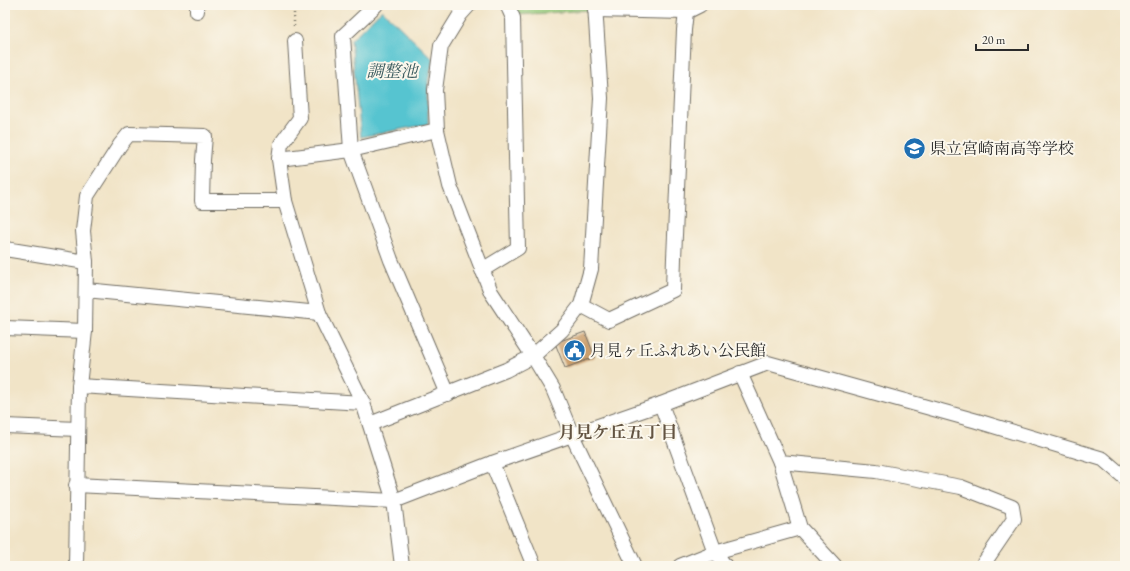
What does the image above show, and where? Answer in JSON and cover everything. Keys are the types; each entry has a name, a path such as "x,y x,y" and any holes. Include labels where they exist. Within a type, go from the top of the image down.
{"street":[{"path":"376,5 342,36 351,150 391,260 448,394"},
{"path":"469,5 460,15 441,46 435,90 438,130 450,186 491,292 553,389 572,435 635,566"},
{"path":"482,270 518,248 512,18 510,9 506,5"},
{"path":"370,424 506,370 533,356 562,330 581,305 591,269 601,98 595,8 686,12 700,5"},
{"path":"581,305 609,320 673,290 679,132 686,12"},
{"path":"294,41 300,118 281,144 280,159 285,201 319,313 364,403 394,501 402,566"},
{"path":"280,159 351,150 438,130"},
{"path":"76,566 76,485 79,386 85,330 86,290 86,262 83,231 87,196 129,134 205,136 202,201 285,201"},
{"path":"5,249 86,262"},
{"path":"86,290 319,313"},
{"path":"5,328 85,330"},
{"path":"76,485 394,501 492,463 661,404 768,363 977,421 1103,459 1125,478"},
{"path":"740,374 780,462 800,528 835,566"},
{"path":"79,386 364,403"},
{"path":"661,404 715,552 725,566"},
{"path":"5,426 78,429"},
{"path":"780,462 876,471 961,487 1012,508 1014,519 982,566"},
{"path":"492,463 534,566"},
{"path":"680,566 715,552 800,528"}],"path":[{"path":"294,5 294,41"}],"green space":[{"path":"514,5 589,5 589,10 517,15"}],"water":[{"name":"調整池","path":"382,10 433,59 428,81 428,124 361,137 351,40"}],"building":[{"name":"月見ヶ丘ふれあい公民館","path":"585,332 595,357 565,368 555,343"}],"place":[{"name":"県立宮崎南高等学校","path":"914,148"},
{"name":"月見ヶ丘ふれあい公民館","path":"575,350"}],"district":[{"name":"月見ケ丘五丁目","path":"618,432"}]}
